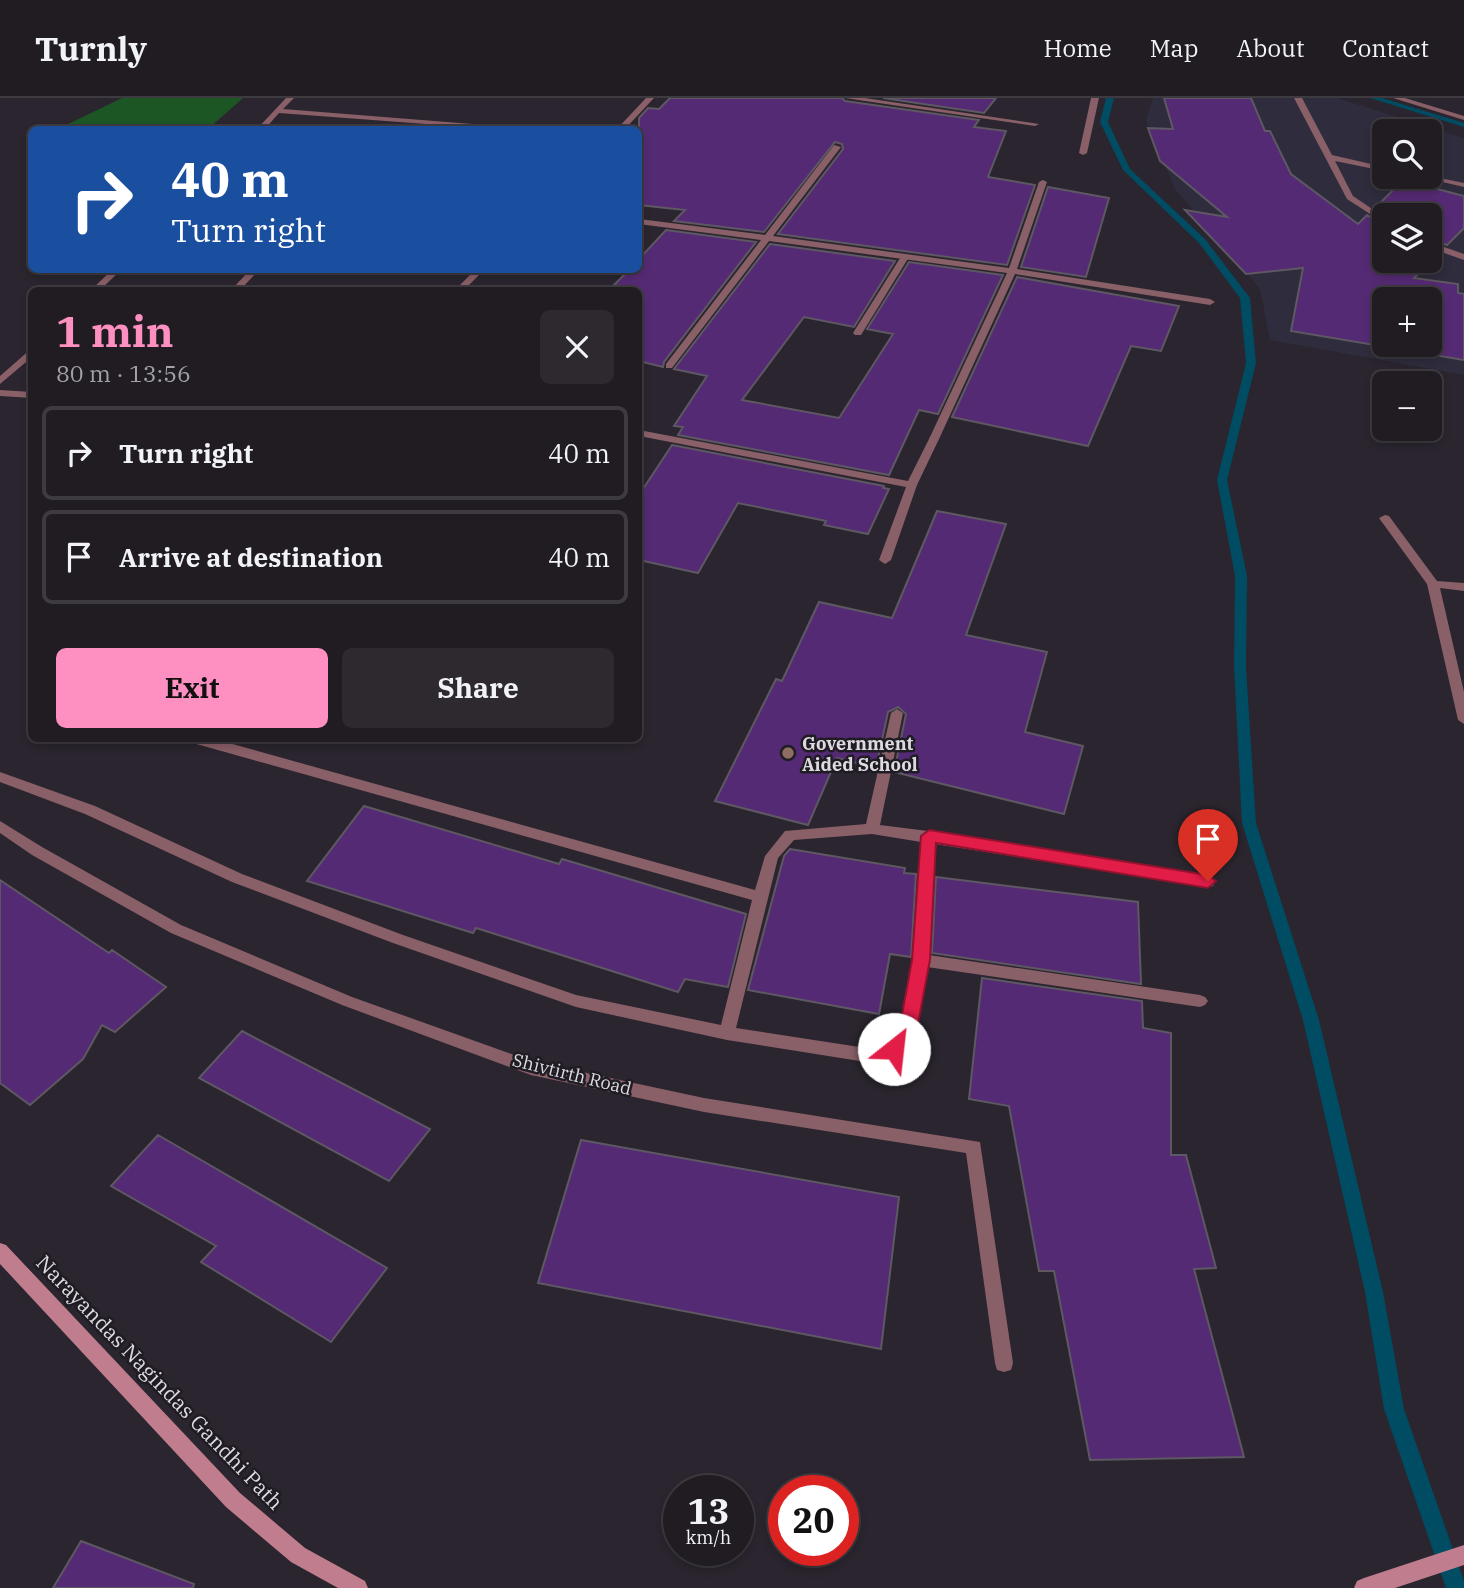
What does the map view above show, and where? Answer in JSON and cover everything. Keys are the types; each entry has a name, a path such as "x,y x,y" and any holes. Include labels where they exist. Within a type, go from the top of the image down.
{"street":[{"path":"264,126 290,98"},
{"path":"623,126 650,98"},
{"path":"849,98 1035,124"},
{"path":"929,109 937,98"},
{"path":"1083,153 1096,98"},
{"path":"1297,98 1350,197 1372,213"},
{"path":"1398,98 1464,118"},
{"path":"277,111 489,126"},
{"path":"669,366 837,147"},
{"path":"1329,157 1372,166"},
{"path":"1442,181 1464,185"},
{"path":"885,560 912,485 1012,271 1043,182"},
{"path":"642,221 1012,271 1210,302"},
{"path":"1442,249 1464,257"},
{"path":"858,333 905,257"},
{"path":"98,287 114,273"},
{"path":"238,287 252,273"},
{"path":"462,287 477,273"},
{"path":"0,381 28,355"},
{"path":"0,393 28,395"},
{"path":"642,434 912,485"},
{"path":"1385,518 1433,584 1464,720"},
{"path":"1433,584 1464,587"},
{"path":"872,829 897,713"},
{"path":"207,742 760,897"},
{"path":"0,777 90,810 237,878 398,939 576,1001 727,1033 866,1055 894,1049 907,1034 921,960 929,836"},
{"name":"Shivtirth Road","path":"0,826 37,851 176,929 347,1000 531,1068 704,1105 974,1147 1004,1363"},
{"path":"727,1033 772,856 790,835 872,829 1208,881"},
{"path":"921,960 1200,1001"},
{"name":"Narayandas Nagindas Gandhi Path","path":"0,1251 233,1500 298,1555 358,1588"},
{"path":"1364,1588 1464,1555"}],"shaded area":[{"path":"1153,98 1337,98 1404,119 1372,119 1372,189 1442,189 1442,131 1464,138 1464,375 1270,340 1260,289 1175,189 1146,121"}],"green space":[{"path":"122,98 243,98 211,126 64,126"}],"building":[{"path":"670,98 842,98 845,101 979,120 974,127 1006,131 988,177 1035,185 1007,265 778,234 843,149 842,144 835,142 764,232 674,221 685,210 642,205 642,126 639,126 639,118 648,108 659,109"},
{"path":"883,98 996,98 984,113"},
{"path":"1164,98 1251,98 1265,131 1270,131 1291,174 1358,224 1367,215 1372,218 1372,273 1419,273 1414,278 1458,284 1458,293 1464,294 1464,360 1442,356 1442,287 1372,287 1372,345 1291,331 1303,268 1246,274 1185,210 1227,217 1160,161 1148,128 1173,129"},
{"path":"1048,187 1109,198 1086,277 1021,267"},
{"path":"1394,189 1437,189 1464,196 1464,228 1447,245 1442,244 1442,203 1380,203"},
{"path":"666,230 756,242 664,362 663,367 642,362 642,287 614,285 626,273 642,273 642,256"},
{"path":"770,244 895,261 854,327 804,317 742,400 839,418 893,334 867,329 909,262 1003,275 938,414 919,410 889,475 678,435 683,427 674,426 707,376 674,369"},
{"path":"1017,277 1179,306 1161,351 1131,346 1088,446 952,417"},
{"path":"672,445 889,489 868,534 824,525 826,521 738,503 698,573 642,561 642,490"},
{"path":"937,511 1006,524 966,635 1047,652 1025,732 1083,746 1064,814 894,772 906,714 898,707 888,712 876,768 837,758 808,825 715,801 776,679 782,681 819,602 892,618"},
{"path":"364,806 559,864 562,859 746,914 728,987 685,979 678,992 476,928 473,933 307,881"},
{"path":"790,849 905,868 904,873 916,874 911,957 890,954 879,1014 748,990 784,856"},
{"path":"936,877 1138,902 1141,984 932,953"},
{"path":"0,880 109,953 112,950 166,987 115,1032 102,1025 83,1059 30,1105 0,1083"},
{"path":"982,978 1142,1001 1143,1028 1171,1033 1171,1155 1186,1155 1216,1268 1194,1269 1244,1457 1090,1460 1054,1271 1039,1271 1009,1106 969,1099"},
{"path":"242,1031 430,1129 389,1181 199,1078"},
{"path":"158,1135 387,1268 331,1342 201,1262 216,1246 111,1186"},
{"path":"581,1140 899,1197 881,1349 538,1283"},
{"path":"81,1541 194,1584 193,1588 53,1588"}],"waterway":[{"path":"1110,98 1104,122 1127,170 1202,241 1245,298 1251,363 1222,480 1241,576 1240,667 1249,823 1311,1020 1374,1292 1394,1409 1456,1588"},
{"path":"1374,98 1464,125"}],"place":[{"name":"Government Aided School","path":"788,753"}],"route":[{"path":"894,1049 907,1034 921,960 929,836 1208,881"}]}
